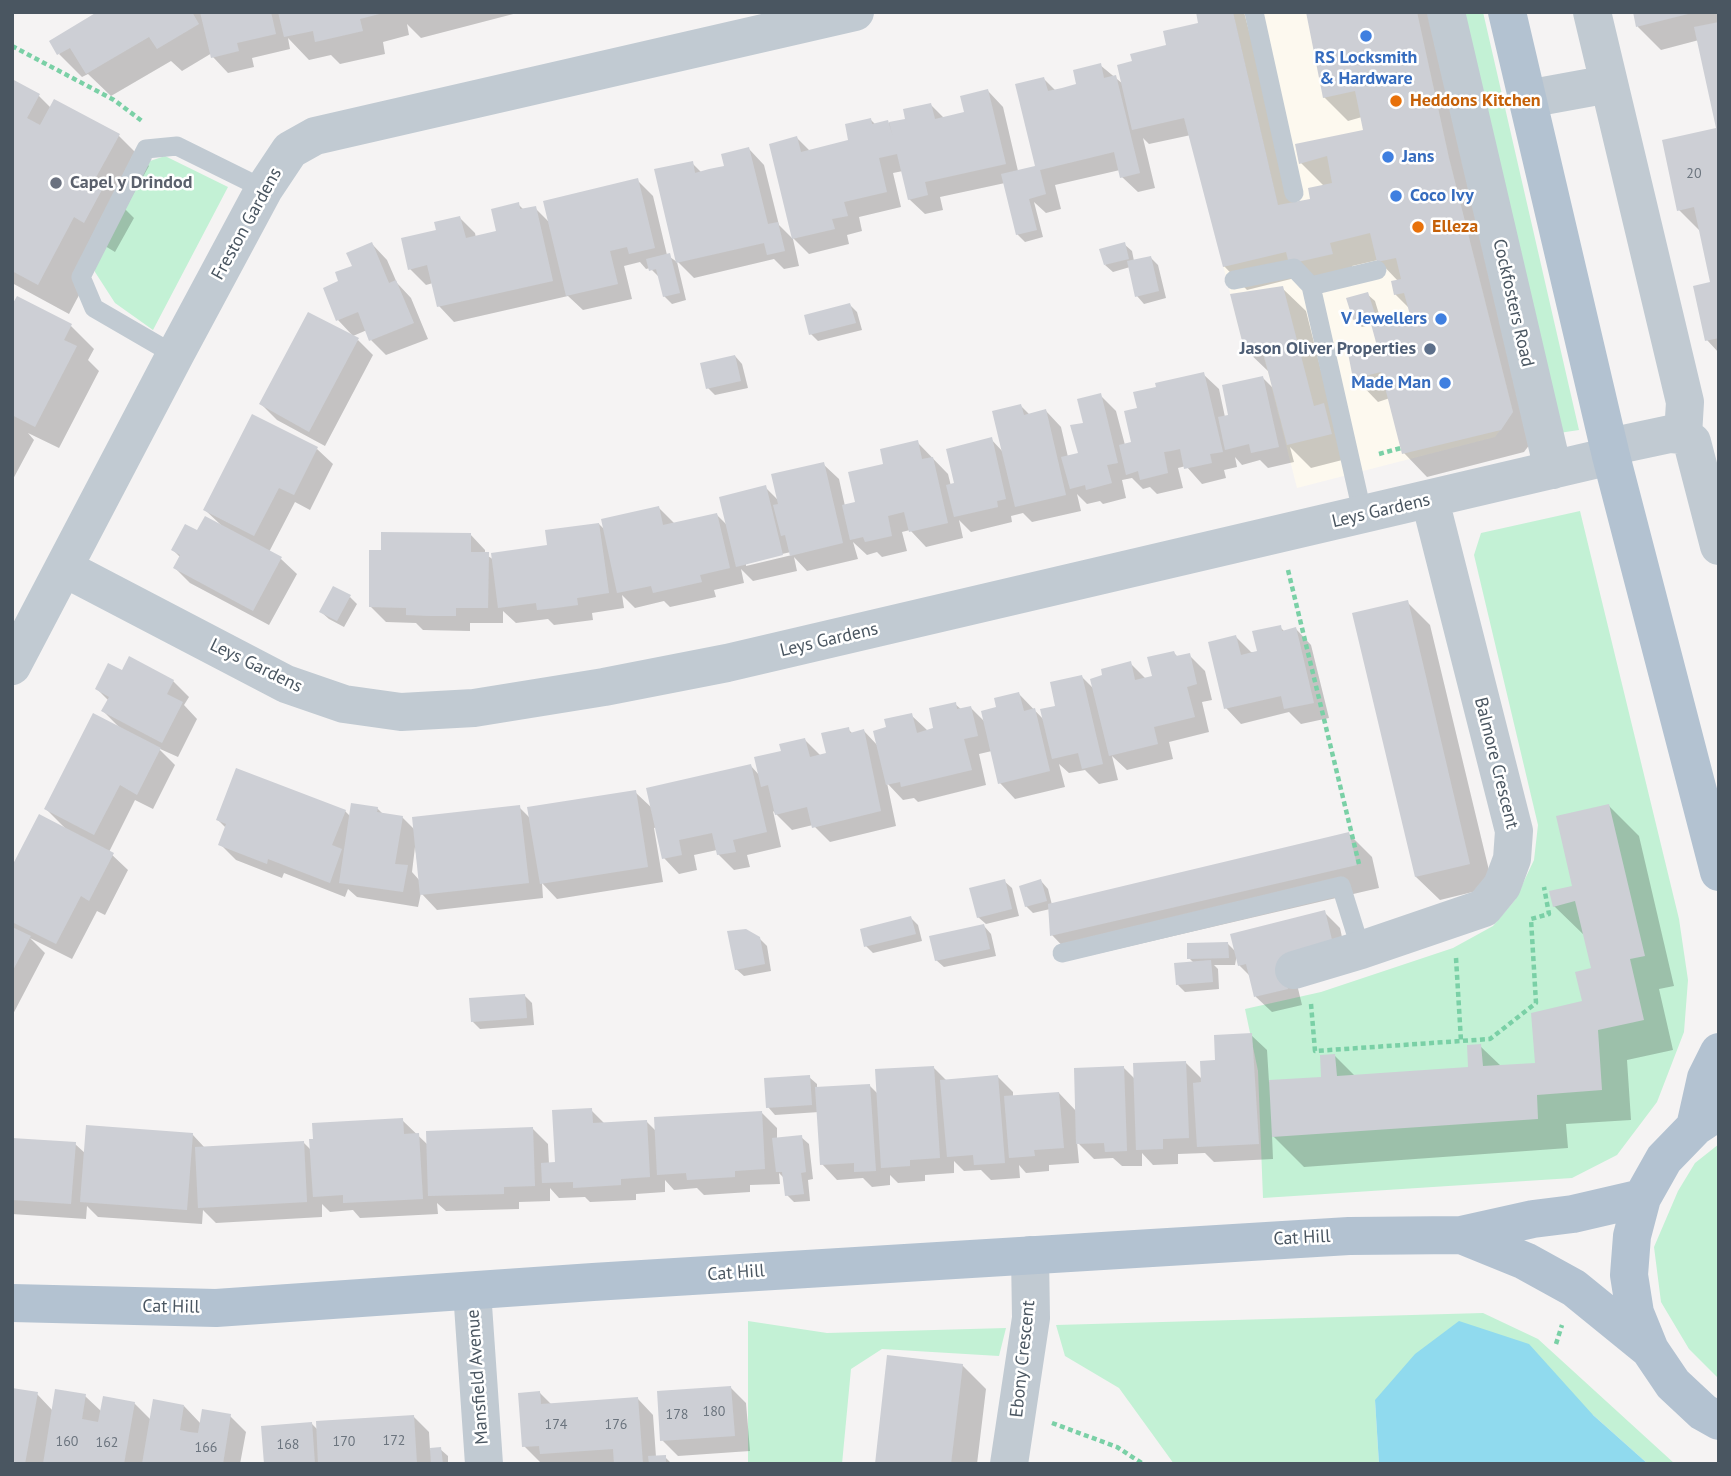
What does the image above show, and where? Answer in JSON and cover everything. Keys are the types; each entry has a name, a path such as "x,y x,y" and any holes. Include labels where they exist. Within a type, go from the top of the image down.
{"main road":[{"path":"1507,12 1610,451 1719,872"},
{"path":"1719,1052 1706,1078 1707,1119 1664,1159 1642,1198 1632,1236 1629,1275 1635,1313 1650,1350 1673,1384 1703,1412 1719,1421"},
{"name":"Cat Hill","path":"12,1303 216,1308 1349,1236 1461,1235 1642,1198"},
{"name":"Cat Hill","path":"1461,1235 1525,1261 1574,1288 1650,1350"}],"street":[{"name":"Freston Gardens","path":"12,666 264,189 290,150 315,136 855,12"},
{"name":"Cockfosters Road","path":"1446,12 1553,470"},
{"path":"1592,12 1685,402 1684,435"},
{"path":"1527,99 1609,84"},
{"path":"1610,451 1670,434 1684,435 1692,442 1697,454 1719,546"},
{"name":"Leys Gardens","path":"64,568 286,684 344,704 401,712 474,708 727,663 1430,500 1553,470 1610,451"},
{"name":"Balmore Crescent","path":"1301,967 1361,950 1484,908 1502,886 1512,859 1514,831 1430,500"},
{"name":"Ebony Crescent","path":"1009,1464 1031,1318 1030,1255"},
{"name":"Mansfield Avenue","path":"472,1290 484,1464"}],"lane":[{"path":"1254,12 1294,193"},
{"path":"175,355 94,308 81,278 146,149 177,146 264,189"},
{"path":"1234,280 1294,268 1311,286 1363,516"},
{"path":"1311,286 1377,270"},
{"path":"1062,953 1341,886 1361,950"}],"path":[{"path":"12,46 114,100 177,146"},
{"path":"1279,535 1360,865"},
{"path":"1301,967 1315,1051 1490,1039 1536,1003 1531,919 1549,914 1538,858 1512,859"},
{"path":"1453,919 1461,1041"},
{"path":"1019,1408 1074,1433 1117,1447 1143,1464"}],"shaded area":[{"path":"1233,12 1417,12 1449,158 1513,412 1495,437 1297,488 1261,346 1244,349 1212,221 1278,205"}],"green space":[{"path":"1459,12 1483,12 1579,430 1559,433"},
{"path":"165,156 228,187 153,330 115,303 95,272 94,260 150,161"},
{"path":"1580,511 1679,919 1688,980 1684,1032 1657,1102 1617,1155 1572,1178 1263,1198 1258,1071 1245,1009 1321,992 1453,948 1493,926 1515,900 1534,860 1538,825 1474,555 1481,533"},
{"path":"1719,1144 1719,1379 1689,1349 1661,1302 1654,1247 1678,1191 1695,1163"},
{"path":"1483,1313 1538,1339 1675,1464 1648,1464 1593,1415 1375,1400 1379,1464 1174,1464 1119,1388 1065,1356 1056,1325"},
{"path":"748,1321 827,1333 1006,1328 999,1356 882,1349 851,1369 842,1464 748,1464"}],"water":[{"path":"1459,1321 1529,1344 1593,1415 1648,1464 1379,1464 1375,1400 1415,1354"}],"building":[{"path":"97,12 192,12 199,24 157,49 149,37 86,74 70,48 57,55 49,41"},
{"path":"200,12 271,12 276,34 237,43 239,51 211,58"},
{"path":"278,12 383,13 360,19 363,31 315,42 313,31 284,37"},
{"path":"1196,12 1233,12 1278,205 1310,199 1308,188 1332,183 1327,156 1299,164 1295,144 1363,130 1355,91 1323,98 1306,12 1417,12 1449,158 1513,412 1501,430 1402,454 1381,372 1353,379 1348,353 1377,346 1371,324 1410,315 1404,293 1394,295 1391,281 1401,279 1396,258 1377,262 1370,233 1330,243 1333,254 1289,264 1286,252 1223,267 1184,118 1132,130 1117,65 1132,61 1130,54 1166,45 1163,31 1198,23"},
{"path":"1633,12 1692,12 1692,13 1636,27"},
{"path":"1719,22 1719,338 1705,341 1693,286 1710,282 1694,207 1677,211 1662,140 1716,128 1694,27"},
{"path":"1101,63 1104,78 1116,75 1140,173 1120,178 1114,152 1040,170 1046,194 1029,199 1037,230 1016,235 1001,174 1035,166 1015,84 1044,77 1048,91 1062,88 1076,84 1073,70"},
{"name":"Capel y Drindod","path":"12,79 40,94 27,118 40,125 54,99 120,134 94,181 104,186 84,223 74,217 38,285 12,271"},
{"path":"988,89 1006,164 925,182 928,195 908,200 897,154 879,158 887,192 844,202 848,216 832,219 835,229 792,239 769,144 797,136 801,152 848,140 845,124 871,118 872,124 888,120 893,137 889,122 905,119 903,109 931,103 935,119 964,112 960,96"},
{"path":"749,147 768,224 778,222 785,251 767,255 764,243 676,263 654,169 693,161 695,173 724,166 721,154"},
{"path":"638,178 655,248 629,254 627,247 610,251 618,284 566,296 543,201"},
{"path":"519,202 520,209 536,206 553,281 437,307 427,265 408,270 401,238 436,230 434,222 460,216 466,238 496,231 491,209"},
{"path":"372,242 389,283 396,280 414,323 369,341 358,312 336,321 323,288 338,281 335,272 352,266 346,253"},
{"path":"1125,242 1129,259 1104,265 1099,249"},
{"path":"670,253 680,293 663,297 656,269 649,271 646,259"},
{"path":"1151,256 1159,291 1135,297 1127,261"},
{"path":"1283,286 1314,406 1324,403 1332,434 1287,445 1261,345 1244,349 1230,294"},
{"path":"1368,292 1375,314 1353,320 1346,298"},
{"path":"17,296 72,324 64,340 77,346 35,427 12,415 12,305"},
{"path":"850,303 856,323 809,335 804,315"},
{"path":"308,312 359,338 309,432 259,404"},
{"path":"735,355 741,381 706,389 700,363"},
{"path":"1204,372 1223,452 1210,454 1212,463 1184,469 1180,449 1164,452 1168,473 1140,480 1138,471 1126,475 1119,445 1131,442 1124,411 1137,408 1133,392 1156,387 1155,383"},
{"path":"1263,376 1279,447 1251,453 1249,444 1225,450 1218,417 1228,415 1222,385"},
{"path":"1101,393 1118,463 1107,465 1112,483 1086,490 1085,485 1070,489 1061,457 1078,453 1070,425 1083,423 1077,399"},
{"path":"1021,404 1024,415 1046,409 1066,495 1015,507 992,411"},
{"path":"252,414 318,447 294,495 279,488 254,536 203,510"},
{"path":"992,437 1006,499 997,501 998,507 954,517 946,485 954,483 946,449"},
{"path":"918,440 922,459 933,457 948,523 909,532 904,512 888,516 892,536 865,542 863,537 850,540 842,505 855,502 848,472 883,464 880,449"},
{"path":"824,462 843,543 790,556 785,535 781,536 773,505 778,504 771,474"},
{"path":"766,485 783,555 736,567 719,497"},
{"path":"659,506 663,525 717,513 730,568 700,575 702,582 653,593 651,586 617,593 601,519"},
{"path":"205,516 282,557 253,611 173,568 180,555 171,550 185,524 197,530"},
{"path":"599,523 609,593 577,598 578,605 556,608 537,610 536,603 498,608 491,553 547,545 545,530"},
{"path":"381,532 471,533 471,552 489,552 488,608 456,608 456,616 430,616 406,615 406,608 369,607 369,550 381,550"},
{"path":"333,586 351,595 337,621 319,612"},
{"path":"1408,600 1470,864 1415,877 1352,613"},
{"path":"1281,625 1282,631 1296,627 1314,703 1284,709 1281,696 1224,709 1208,642 1236,635 1241,655 1257,651 1252,631"},
{"path":"1174,651 1176,656 1190,653 1197,684 1187,687 1195,717 1154,727 1158,744 1109,756 1090,679 1102,675 1101,669 1131,661 1135,680 1152,676 1147,657"},
{"path":"129,656 174,680 167,694 183,702 162,743 101,711 109,697 95,689 108,663 122,670"},
{"path":"1082,675 1103,764 1082,769 1078,753 1052,759 1040,709 1055,706 1050,682"},
{"path":"1019,692 1024,711 1035,708 1050,771 998,784 981,711 996,707 994,698"},
{"path":"956,702 957,709 971,706 978,736 964,739 972,770 901,787 900,782 886,785 873,731 886,727 884,719 912,713 917,733 933,728 929,708"},
{"path":"93,713 161,748 137,795 120,785 94,835 44,809"},
{"path":"849,727 850,733 864,729 881,811 812,828 807,807 775,815 768,785 761,787 754,757 781,751 779,744 805,738 810,757 826,753 821,733"},
{"path":"751,764 767,832 733,840 736,852 717,855 712,833 679,840 682,855 662,859 646,788"},
{"path":"236,768 346,810 332,845 342,849 330,883 268,859 267,864 218,845 226,824 216,820"},
{"path":"636,790 648,867 540,884 527,807"},
{"path":"351,803 378,807 377,812 403,816 395,864 408,865 403,892 339,883"},
{"path":"1609,804 1645,956 1630,959 1644,1020 1598,1030 1602,1090 1537,1095 1538,1119 1272,1137 1269,1080 1321,1077 1320,1055 1335,1054 1337,1076 1468,1067 1467,1045 1481,1044 1483,1066 1535,1063 1531,1013 1582,1001 1575,972 1591,968 1575,901 1553,907 1549,891 1572,886 1556,816"},
{"path":"520,805 529,883 420,895 412,817"},
{"path":"39,814 114,853 89,901 81,896 56,944 12,922 12,866"},
{"path":"1349,832 1357,865 1050,936 1048,904"},
{"path":"1005,879 1012,909 977,918 969,888"},
{"path":"1041,879 1047,901 1025,907 1019,886"},
{"path":"1325,910 1333,944 1280,957 1288,989 1254,997 1246,964 1238,966 1230,934"},
{"path":"911,916 916,934 864,947 860,929"},
{"path":"984,924 990,949 935,961 929,936"},
{"path":"12,927 31,936 12,972"},
{"path":"746,929 760,937 765,964 735,970 727,931"},
{"path":"1228,942 1229,958 1187,959 1187,943"},
{"path":"1211,960 1213,982 1176,985 1174,963"},
{"path":"525,994 527,1018 471,1022 469,998"},
{"path":"1252,1033 1259,1144 1197,1147 1193,1083 1201,1082 1200,1061 1215,1060 1214,1035"},
{"path":"1186,1061 1189,1138 1163,1139 1163,1149 1136,1150 1133,1063"},
{"path":"934,1066 940,1158 910,1160 910,1166 881,1168 875,1069"},
{"path":"1124,1066 1127,1151 1105,1152 1104,1143 1076,1144 1074,1068"},
{"path":"810,1075 812,1105 766,1108 764,1078"},
{"path":"998,1075 1005,1163 974,1165 973,1155 947,1157 940,1080"},
{"path":"870,1084 876,1171 854,1172 854,1163 820,1165 815,1087"},
{"path":"1059,1092 1064,1148 1034,1150 1035,1156 1009,1158 1004,1096"},
{"path":"592,1108 593,1123 647,1120 650,1177 621,1179 621,1185 573,1188 573,1182 542,1183 541,1163 555,1162 552,1110"},
{"path":"762,1111 765,1169 735,1171 735,1177 687,1180 686,1173 657,1175 654,1117"},
{"path":"403,1118 404,1134 419,1133 423,1199 343,1203 343,1195 313,1197 309,1139 313,1139 312,1123"},
{"path":"86,1125 193,1133 187,1210 80,1202"},
{"path":"533,1127 535,1186 504,1187 504,1194 428,1196 426,1131"},
{"path":"802,1135 806,1172 801,1173 804,1194 785,1196 782,1172 776,1172 772,1138"},
{"path":"12,1138 76,1142 71,1204 12,1200"},
{"path":"304,1141 307,1202 198,1208 195,1147"},
{"path":"887,1355 963,1364 951,1464 875,1464"},
{"path":"731,1386 735,1436 660,1441 657,1391"},
{"path":"12,1388 38,1392 25,1464 12,1464"},
{"path":"55,1389 86,1394 82,1419 98,1422 103,1396 135,1402 124,1464 43,1464"},
{"path":"540,1391 541,1404 638,1397 643,1464 614,1464 613,1449 540,1454 539,1446 522,1447 518,1393"},
{"path":"153,1399 184,1405 180,1430 189,1432 198,1433 202,1409 231,1414 223,1464 142,1464"},
{"path":"414,1415 417,1464 318,1464 316,1421"},
{"path":"312,1422 315,1464 264,1464 261,1426"},
{"path":"441,1447 443,1464 431,1464 430,1448"},
{"path":"666,1455 666,1464 649,1464 648,1456"}],"place":[{"name":"RS Locksmith & Hardware","path":"1366,36"},
{"name":"Heddons Kitchen","path":"1396,101"},
{"name":"Jans","path":"1388,157"},
{"name":"Capel y Drindod","path":"56,183"},
{"name":"Coco Ivy","path":"1396,196"},
{"name":"Elleza","path":"1418,227"},
{"name":"V Jewellers","path":"1441,319"},
{"name":"Jason Oliver Properties","path":"1430,349"},
{"name":"Made Man","path":"1445,383"}]}
